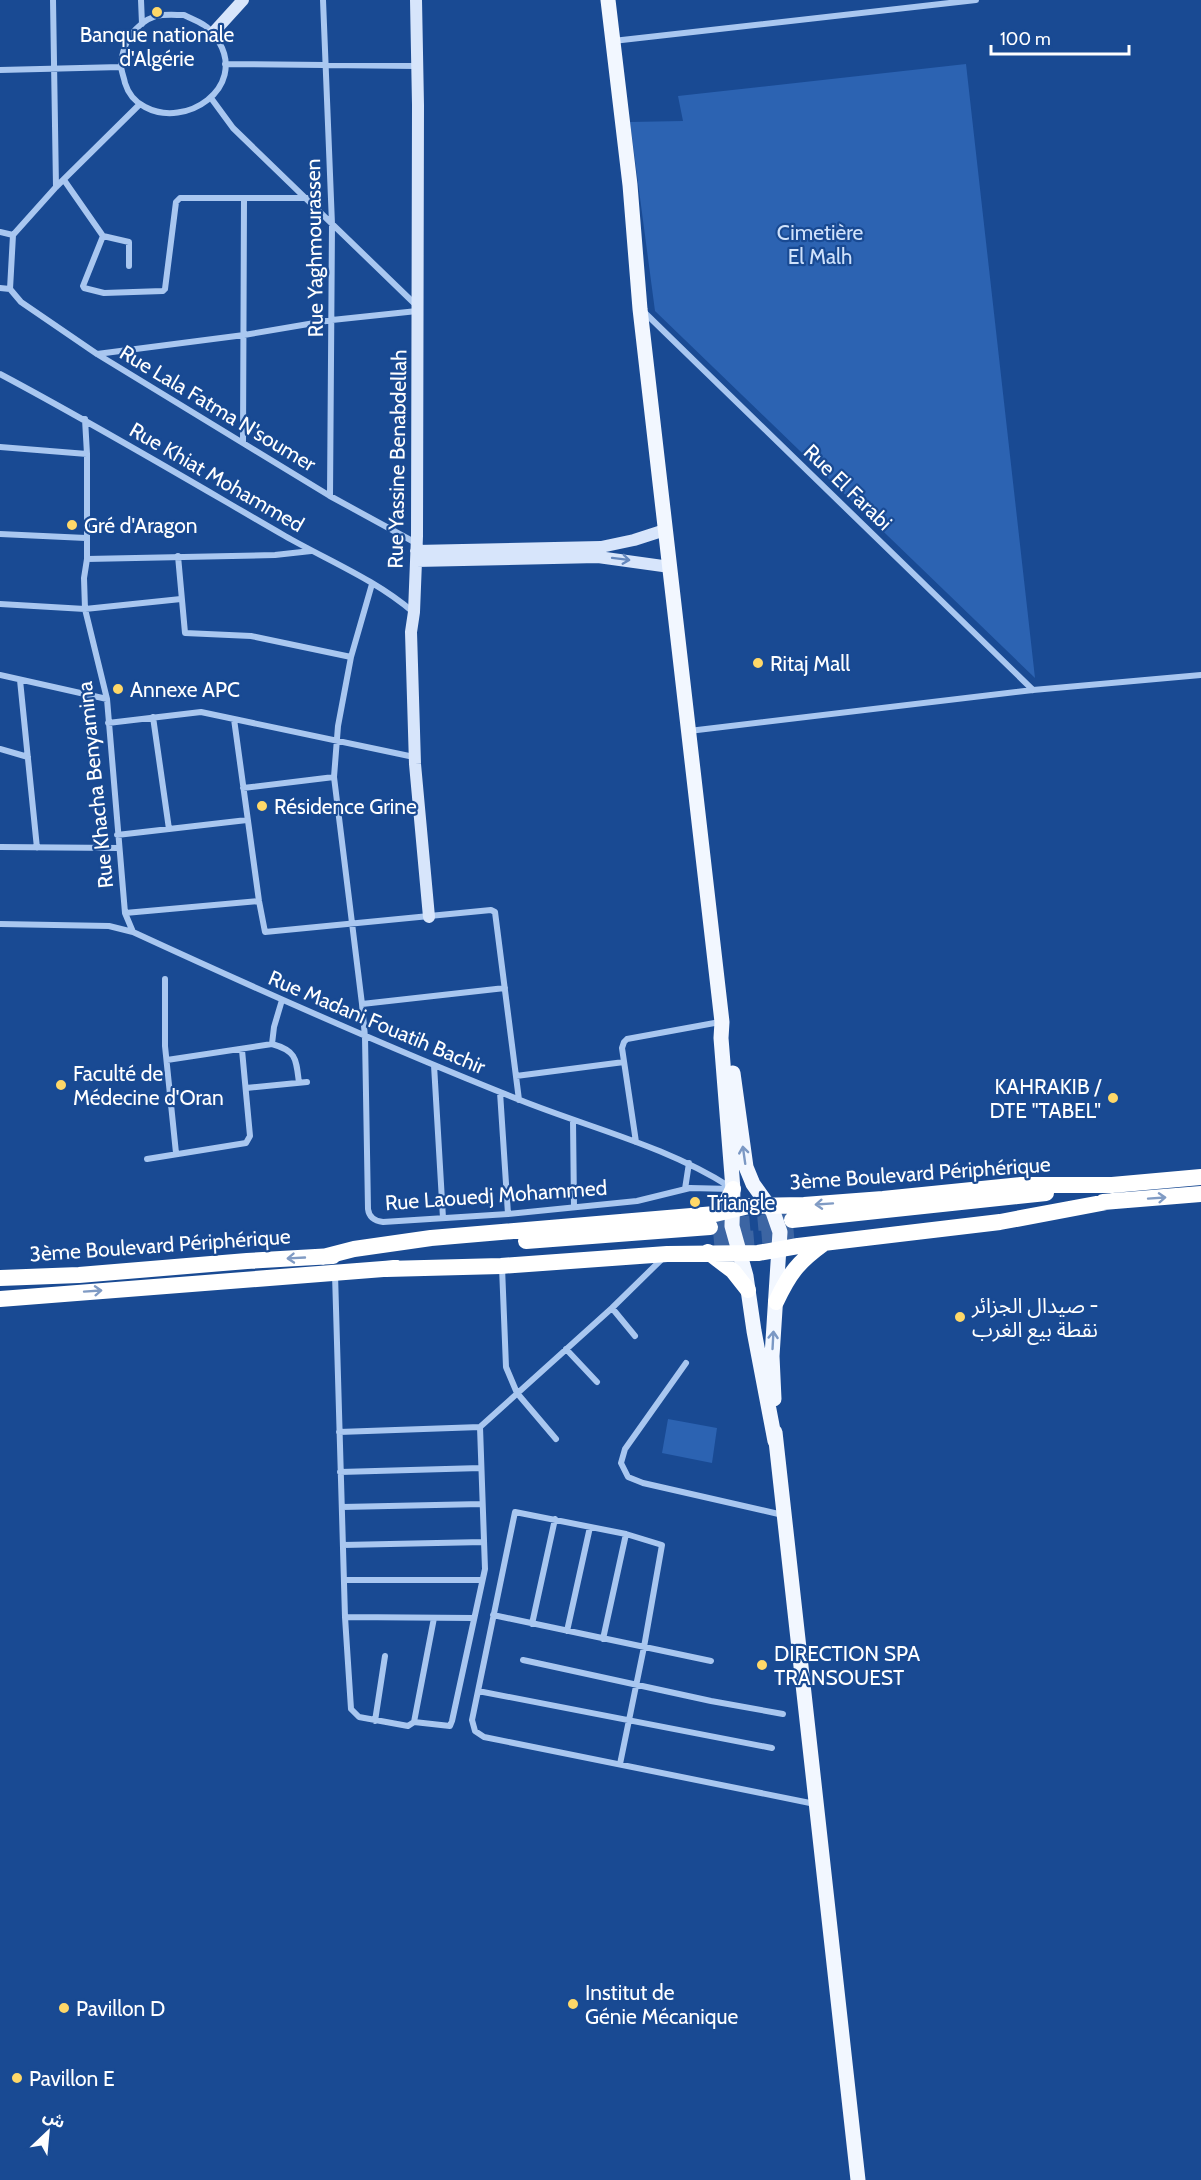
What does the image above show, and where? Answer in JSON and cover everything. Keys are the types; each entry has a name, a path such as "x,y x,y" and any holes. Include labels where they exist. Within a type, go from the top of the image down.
{"highway":[{"name":"3ème Boulevard Périphérique","path":"0,1278 79,1275 323,1257 354,1249 431,1238 712,1234 732,1209 749,1206 804,1205 883,1199 1019,1177 1112,1193 1201,1177"},
{"path":"387,1269 501,1266 667,1254 712,1234 733,1189"},
{"path":"387,1269 712,1234 740,1253 758,1253 1000,1222 1112,1193"},
{"path":"793,1228 1008,1199 1112,1193 1201,1194"},
{"path":"712,1234 733,1271 748,1290"},
{"path":"776,1302 786,1280 797,1265 824,1243"},
{"name":"3ème Boulevard Périphérique","path":"0,1297 387,1269"},
{"path":"0,1271 79,1275"}],"main road":[{"path":"608,0 630,185 640,309 722,1022 721,1038 733,1189 734,1234 748,1290 755,1340 775,1441"},
{"path":"722,1022 729,1038 746,1167 753,1184 769,1205 778,1225 780,1249 772,1356 775,1441 858,2180"}],"street":[{"path":"53,0 56,187"},
{"path":"141,0 142,24"},
{"path":"213,33 243,0"},
{"name":"Rue Yaghmourassen","path":"323,0 332,224 330,495"},
{"name":"Rue Yassine Benabdellah","path":"416,0 418,309 416,551 411,632 415,757 429,917"},
{"path":"613,41 976,0"},
{"path":"184,15 205,25 213,33 221,46 225,64 222,84 211,98 199,107 184,113 164,113 140,104 127,91 121,66 125,45 129,37 142,24 157,16 184,15"},
{"path":"225,64 418,66"},
{"path":"0,70 121,66"},
{"path":"211,98 233,128 418,309"},
{"path":"0,288 10,290 13,235 56,187 140,104"},
{"path":"64,180 104,236 129,242 129,266"},
{"path":"104,236 83,283 84,288 104,293 160,292 165,289 177,199 307,198"},
{"path":"243,442 244,199"},
{"path":"0,232 13,235"},
{"name":"Rue Lala Fatma N'soumer","path":"10,290 21,302 96,354 330,495 416,551"},
{"path":"96,354 418,309"},
{"name":"Rue El Farabi","path":"640,309 1033,690"},
{"name":"Rue Khiat Mohammed","path":"0,374 85,419 372,584 414,612"},
{"name":"Rue Khacha Benyamina","path":"85,419 87,454 85,609 106,699 125,913 133,932"},
{"path":"0,447 87,454"},
{"path":"416,551 601,547 665,530"},
{"path":"0,534 86,538"},
{"path":"87,559 274,555 312,551"},
{"path":"416,551 598,557 670,567"},
{"path":"178,556 184,631 188,634 251,636 351,657"},
{"path":"365,1037 334,777 338,726 351,657 372,584"},
{"path":"0,604 85,609 181,599"},
{"path":"0,675 106,699"},
{"path":"689,731 1033,690 1201,675"},
{"path":"20,680 37,848"},
{"path":"108,723 201,712 415,757"},
{"path":"153,717 169,829"},
{"path":"234,719 265,932 491,910 495,912 519,1100"},
{"path":"0,749 28,757"},
{"path":"243,788 334,777"},
{"path":"117,835 247,820"},
{"path":"0,847 118,848"},
{"path":"125,913 259,901"},
{"name":"Rue Madani Fouatih Bachir","path":"0,924 109,926 133,932 365,1037 519,1100 689,1163 733,1189"},
{"path":"165,979 166,1060 176,1153"},
{"path":"362,1004 505,988"},
{"path":"272,1044 274,1027 282,1000"},
{"path":"636,1142 622,1048 624,1042 627,1039 722,1022"},
{"name":"Rue Laouedj Mohammed","path":"365,1037 368,1212 375,1220 383,1222 508,1214 644,1200 685,1189 733,1189"},
{"path":"166,1060 272,1044 284,1047 296,1059 298,1083"},
{"path":"147,1159 246,1143 250,1136 242,1050"},
{"path":"516,1076 624,1062"},
{"path":"434,1065 443,1218"},
{"path":"246,1089 307,1082"},
{"path":"500,1092 508,1214"},
{"path":"573,1121 574,1208"},
{"path":"685,1189 689,1163"},
{"path":"339,1432 480,1427 612,1308 667,1254"},
{"path":"501,1266 506,1367 517,1393 556,1439"},
{"path":"335,1273 345,1617 351,1709 359,1717 408,1726 414,1722 450,1726 485,1569 480,1427"},
{"path":"612,1308 636,1336"},
{"path":"566,1349 597,1382"},
{"path":"686,1363 625,1449 621,1463 628,1477 643,1483 783,1515"},
{"path":"340,1472 481,1468"},
{"path":"342,1507 482,1504"},
{"path":"620,1764 662,1548 660,1543 515,1512 472,1720 475,1731 484,1737 816,1804"},
{"path":"532,1624 555,1519"},
{"path":"567,1631 590,1527"},
{"path":"603,1639 626,1534"},
{"path":"343,1545 484,1542"},
{"path":"344,1580 482,1580"},
{"path":"493,1616 711,1661"},
{"path":"345,1617 474,1618"},
{"path":"414,1722 434,1618"},
{"path":"375,1721 386,1656"},
{"path":"524,1660 711,1701 783,1714"},
{"path":"478,1691 772,1748"}],"green space":[{"name":"Cimetière El Malh","path":"966,64 1035,678 655,311 630,122 683,121 678,96"},
{"path":"668,1419 717,1428 712,1463 662,1453"}],"tunnel":[{"path":"710,1227 791,1220"},
{"path":"714,1242 794,1235"}],"place":[{"name":"Banque nationale d'Algérie","path":"157,12"},
{"name":"Gré d'Aragon","path":"72,525"},
{"name":"Ritaj Mall","path":"758,663"},
{"name":"Annexe APC","path":"118,689"},
{"name":"Résidence Grine","path":"262,806"},
{"name":"Faculté de Médecine d'Oran","path":"61,1085"},
{"name":"KAHRAKIB / DTE \"TABEL\"","path":"1113,1098"},
{"name":"Triangle","path":"695,1202"},
{"name":"صيدال الجزائر - نقطة بيع الغرب","path":"960,1317"},
{"name":"DIRECTION SPA TRANSOUEST","path":"762,1665"},
{"name":"Institut de Génie Mécanique","path":"573,2004"},
{"name":"Pavillon D","path":"64,2008"},
{"name":"Pavillon E","path":"17,2078"}]}
